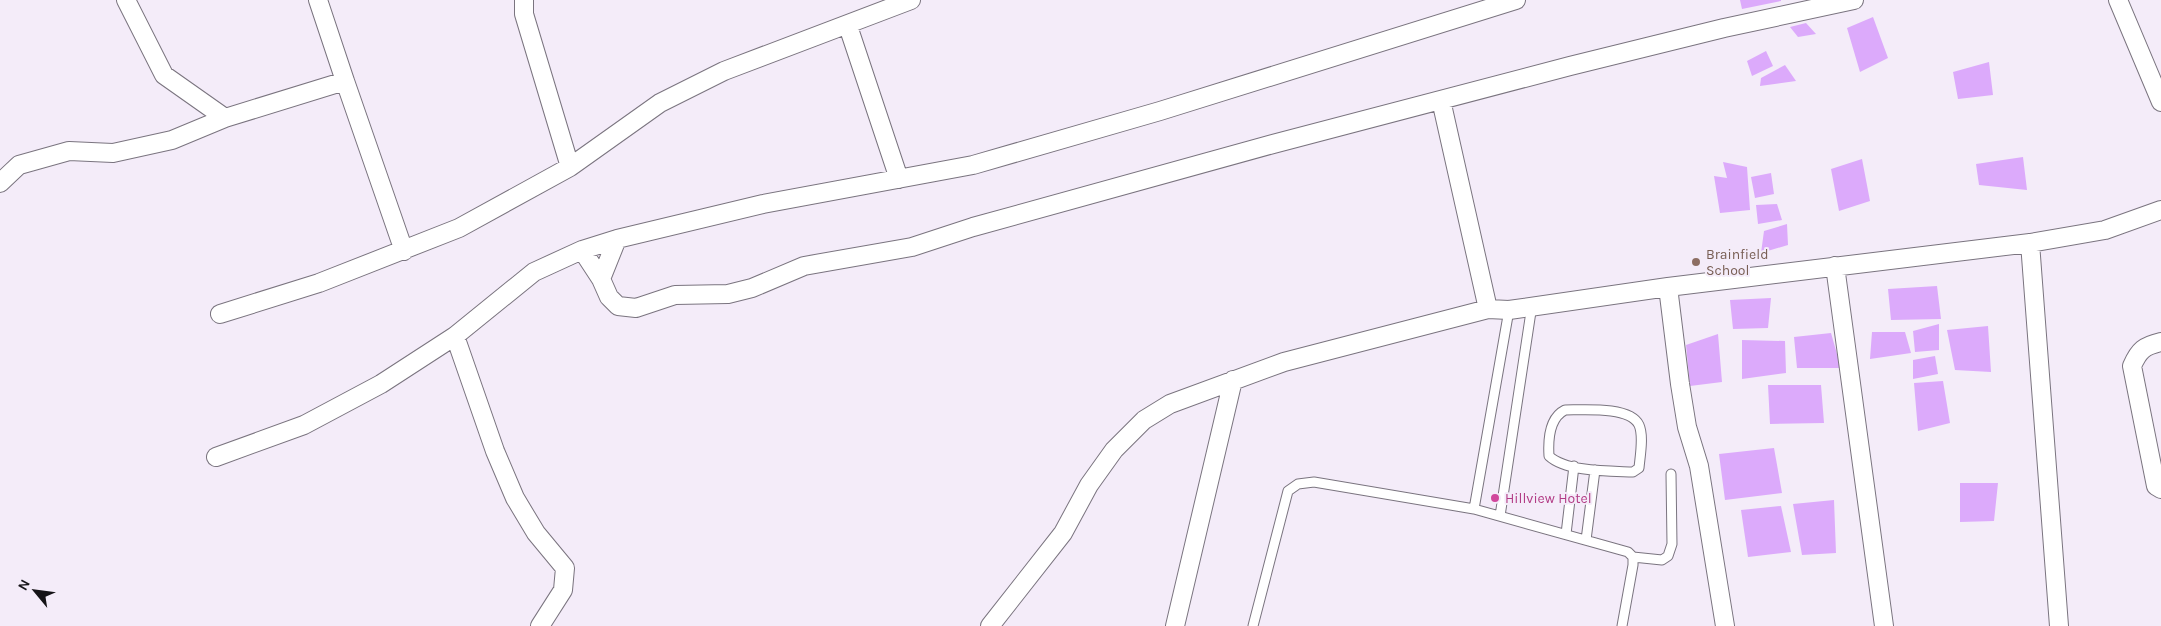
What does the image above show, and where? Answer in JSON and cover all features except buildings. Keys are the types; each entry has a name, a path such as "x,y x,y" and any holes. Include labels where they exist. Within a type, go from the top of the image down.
{"street":[{"path":"126,0 164,75 225,118"},
{"path":"318,0 404,251"},
{"path":"524,0 524,14 570,167"},
{"path":"220,314 265,302 404,251 459,228 570,167 660,103 724,71 848,26 910,0"},
{"path":"216,457 304,425 381,384 455,336 534,272 582,250 617,239 763,204 973,165 1160,111 1516,0"},
{"path":"582,250 601,279 608,297 618,306 636,308 675,295 728,294 752,288 804,266 912,247 973,227 1440,100 1724,28 1854,0"},
{"path":"2118,0 2161,102"},
{"path":"848,26 900,179"},
{"path":"0,183 20,165 28,162 69,150 114,153 164,142 225,118 345,81"},
{"path":"1440,100 1488,310"},
{"path":"990,626 1063,533 1088,485 1114,450 1144,420 1170,404 1233,380 1284,362 1488,310 1509,310 1532,305 1668,287 2030,243 2105,230 2161,210"},
{"path":"601,279 617,239"},
{"path":"2030,243 2059,626"},
{"path":"1835,266 1884,626"},
{"path":"1668,287 1687,428 1699,466 1725,626"},
{"path":"455,336 495,452 515,498 536,533 565,568 564,590 540,626"},
{"path":"2161,342 2146,346 2137,353 2132,366 2156,486 2161,489"},
{"path":"1175,626 1233,380"}],"lane":[{"path":"1500,516 1532,305"},
{"path":"1474,509 1509,310"},
{"path":"1565,410 1624,413 1633,418 1639,425 1641,453 1639,468 1633,472 1595,470 1555,462 1549,456 1553,422 1565,410"},
{"path":"1566,534 1574,466"},
{"path":"1586,540 1595,470"},
{"path":"1253,626 1279,519 1288,491 1293,486 1314,482 1474,509 1622,549 1633,557 1662,560 1668,556 1672,544 1671,474"},
{"path":"1622,626 1633,557"}],"place":[{"name":"Brainfield School","path":"1696,262"},
{"name":"Hillview Hotel","path":"1495,498"}]}
